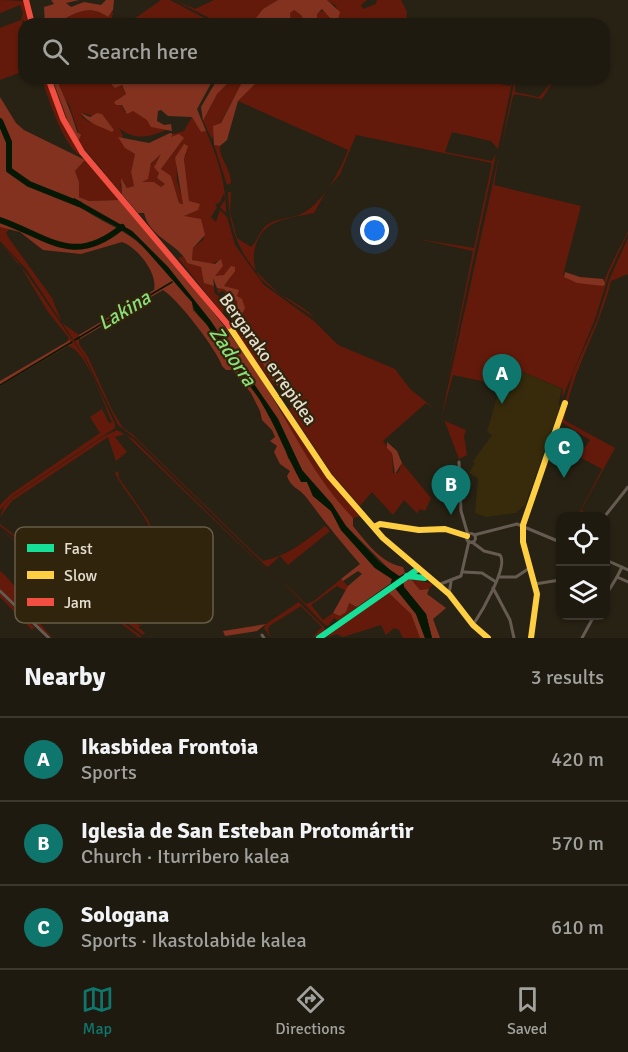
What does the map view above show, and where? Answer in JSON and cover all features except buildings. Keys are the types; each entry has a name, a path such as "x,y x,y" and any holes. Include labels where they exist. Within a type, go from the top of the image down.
{"street":[{"path":"26,0 30,18"},
{"name":"Bergarako errepidea","path":"50,84 63,119 82,152 209,300 242,345 329,476 374,527 410,562 413,573"},
{"path":"531,638 537,609 535,584 523,542 522,525 565,403"},
{"path":"459,462 461,511 470,538 464,572"},
{"path":"608,512 628,488"},
{"path":"374,527 380,524 419,531 445,529 470,538 484,551 502,557 500,577 473,625"},
{"path":"470,538 511,524 522,525 556,540"},
{"path":"610,562 628,570"},
{"path":"500,577 516,577 531,567"},
{"path":"610,588 622,567"},
{"path":"438,585 451,582 464,572 482,573 496,582"},
{"path":"319,638 382,592 413,573 429,579 450,594 473,625 488,638"},
{"path":"617,577 628,582"},
{"path":"535,584 556,581"},
{"path":"450,594 451,582"},
{"path":"493,588 510,620 514,638"},
{"path":"0,591 15,605"},
{"path":"582,638 591,620"},
{"path":"33,623 49,638"}],"shaded area":[{"path":"0,0 24,1 28,18 22,18 23,13 20,5 0,13"},
{"path":"51,0 79,0 66,3 71,7 84,2 101,5 106,0 114,0 113,10 108,17 97,11 87,10 66,18 45,18 44,7 54,4"},
{"path":"161,0 170,0 204,18 188,18 136,18"},
{"path":"174,0 195,9 214,0 278,0 263,9 256,18 209,18"},
{"path":"278,0 327,0 340,12 338,18 330,18 322,9 317,14 317,18 303,18 294,10 290,13 291,18 256,18 263,9"},
{"path":"327,0 367,0 361,5 363,9 376,4 377,0 401,0 408,18 339,18 336,6"},
{"path":"83,10 96,11 107,16 113,12 112,18 66,18"},
{"path":"293,10 303,18 291,18 290,13"},
{"path":"320,11 326,11 330,18 316,18"},
{"path":"18,21 18,73 0,80 0,28"},
{"path":"43,84 47,84 62,122 81,156 68,142"},
{"path":"54,84 58,84 77,132 81,135 78,141"},
{"path":"58,84 119,84 126,94 118,99 125,112 133,111 166,130 142,137 131,135 119,128 124,138 122,136 125,148 135,154 131,172 134,186 127,188 124,182 120,184 122,194 78,141 80,137 69,104","holes":["84,113 111,125 89,122 81,116"]},
{"path":"211,84 197,109 206,131 201,132 192,117 168,116 161,110 158,111 157,121 164,125 171,124 172,131 151,127 147,120 133,111 127,114 122,105 116,105 114,102 126,94 122,85 115,88 112,85"},
{"path":"214,84 227,84 217,94 203,121 201,107"},
{"path":"227,84 241,84 212,139 203,121 217,94"},
{"path":"241,84 255,84 238,101 227,140 220,146 214,145 213,126 221,123"},
{"path":"255,84 500,84 510,86 512,84 498,149 491,141 452,132 445,152 492,161 496,154 446,386 473,251 418,239 474,248 492,163 356,135 340,174 327,190 348,150 238,101"},
{"path":"514,84 515,92 538,97 551,84 542,99 515,94 513,96 501,150"},
{"path":"0,97 16,123 24,130 85,160 75,171 79,182 79,197 89,201 119,200 173,262 224,326 256,371 312,465 353,518 353,526 381,557 403,567 405,573 397,577 346,526 302,470 278,419 210,320 168,267 132,231 74,199 86,211 128,235 143,247 192,302 193,310 208,326 217,343 260,400 284,443 288,458 307,482 313,496 331,511 341,530 375,568 392,579 391,583 357,607 349,603 346,612 340,616 333,613 348,586 362,574 358,571 343,581 341,579 360,564 306,497 293,486 287,476 290,471 280,464 274,452 277,446 270,441 275,437 272,430 262,420 251,393 233,370 226,370 222,366 205,337 170,295 163,290 80,339 79,335 154,290 153,276 140,255 122,242 81,254 43,250 20,232 0,227"},
{"path":"81,113 90,117 97,113 102,114 114,130 112,132 95,124"},
{"path":"192,117 201,132 206,131 223,181 226,202 226,213 220,207 225,200 224,193 220,202 215,205 217,207 211,217 216,222 220,210 227,217 235,245 264,285 314,321 338,345 395,369 410,389 435,409 426,403 383,441 392,453 393,473 398,473 402,463 431,498 425,511 420,509 417,513 404,500 393,515 372,492 360,506 332,474 289,409 291,407 274,375 268,356 232,322 229,301 223,291 218,293 217,288 224,289 237,301 237,312 244,314 235,296 239,291 224,286 231,277 215,276 218,261 211,264 192,260 193,248 204,239 195,219 184,216 198,210 189,202 184,159 187,153 176,159 177,181 184,203 179,203 171,177 161,169 182,141 171,137 173,134 184,131"},
{"path":"170,133 173,134 171,137 179,134 184,138 161,169 171,176 179,203 183,204 175,158 184,144 188,146 184,159 189,201 200,204 198,210 184,216 201,219 205,235 193,248 192,260 215,264 221,259 223,266 215,276 224,275 231,266 235,267 235,271 224,286 239,290 237,296 242,299 245,308 241,317 238,317 237,301 224,289 217,288 213,278 214,286 204,283 201,267 187,263 178,251 152,229 144,213 138,213 122,194 121,178 127,188 134,186 131,172 135,154 125,148 118,137 149,143","holes":["161,154 154,167 159,173 157,178 165,184 161,187 154,182 142,182 148,179 151,163"]},
{"path":"214,145 220,146 221,155 229,173 231,183 227,185"},
{"path":"161,154 155,164 159,173 157,178 165,184 161,187 154,182 142,182 155,157"},
{"path":"499,155 494,185 581,206 563,275 604,286 610,267 628,231 628,233 609,274 595,319 562,399 563,389 507,365 501,385 453,375 442,414"},
{"path":"85,160 119,200 89,201 79,197 79,182 75,171"},
{"path":"326,191 314,213 279,221 264,231 259,237 254,252 257,271 243,252 235,234 230,214 228,192 231,192 230,212 237,238 251,247 267,225 307,211"},
{"path":"0,227 9,229 6,233 8,237 52,298 62,322 27,270 0,241"},
{"path":"628,238 628,274 611,281 600,316 573,383 564,420 615,448 582,512 580,511 602,469 572,453 576,444 584,449 590,440 560,421 573,373 597,320 610,278"},
{"path":"183,256 187,263 201,267 205,283 214,286 214,292 224,302 223,314 178,258"},
{"path":"21,267 84,357 115,428 13,496 0,510 0,505 11,494 100,433 90,417 102,409 109,423 112,422 88,367 75,349 68,346 71,344 70,341 67,342 69,338 48,312"},
{"path":"257,271 265,281 280,294 262,280"},
{"path":"565,272 580,277 603,279 605,283 604,286 577,283 564,277"},
{"path":"280,294 302,308 315,318 297,306"},
{"path":"229,322 257,351 275,386 274,386"},
{"path":"62,323 79,335 79,344 88,357 112,410 123,428 132,434 263,561 288,552 325,526 330,531 288,565 280,556 268,567 266,566 136,439 118,425 86,359"},
{"path":"242,333 268,356 281,389 271,378 249,342 242,337"},
{"path":"70,340 71,344 0,386 0,381"},
{"path":"506,365 562,389 558,405 560,406 525,505 516,513 486,517 475,513 478,478 469,473 475,463 473,461 492,435 487,432"},
{"path":"279,406 321,470 361,516 353,518 320,480 293,437"},
{"path":"445,421 466,430 464,436 467,455 459,459"},
{"path":"117,430 124,434 115,437 127,452 116,461 108,437 12,501 0,517 4,506 14,496 104,436"},
{"path":"126,435 133,439 277,581"},
{"path":"387,442 397,451 402,463 395,474 392,453 387,448"},
{"path":"118,471 119,478 151,527 150,527 115,473"},
{"path":"0,524 15,535 15,537 0,526"},
{"path":"0,571 15,587 15,604 0,589"},
{"path":"276,575 306,604 314,601 341,579 348,586 346,591 337,586 311,605 323,620 333,613 340,616 349,603 357,607 339,621 334,618 328,626 325,625"},
{"path":"410,578 433,584 429,589 420,590"},
{"path":"410,578 420,590 429,589 427,594 446,608 433,619 440,638 432,638 426,614 404,587 403,582"},
{"path":"395,588 416,614 425,638 420,638 411,614 389,593"},
{"path":"390,591 411,614 420,638 403,638 399,630 394,628 386,635 381,625 343,637 337,634 324,638"},
{"path":"0,593 15,608 15,612 0,597"},
{"path":"299,602 325,628 324,632 312,638 322,627 301,606 269,626 271,638 264,628 266,624"},
{"path":"25,623 30,623 34,627 32,630"},
{"path":"35,623 40,623 54,638"},
{"path":"120,623 124,623 141,636 140,638"},
{"path":"127,623 134,623 140,625 144,623 138,627 145,633 143,635"},
{"path":"266,624 257,631 225,636 223,631"}],"water":[{"path":"74,198 132,231 168,267 210,320 278,419 302,470 332,504 346,526 379,562 402,578 404,587 426,614 432,638 425,638 416,614 391,583 392,579 375,568 341,530 331,511 313,496 307,482 301,482 260,400 192,302 138,241 121,229 71,203"}],"waterway":[{"name":"Zadorra","path":"0,121 9,142 9,170 29,184 79,204"},
{"path":"0,220 47,240 75,247 105,239 122,227"},
{"name":"Lakina","path":"75,340 172,282"},
{"name":"Lakina","path":"0,385 72,342"}],"traffic: fast":[{"path":"319,638 418,569"},
{"path":"407,576 425,578"}],"traffic: slow":[{"path":"229,326 329,476 383,538 449,594 473,625 488,638"},
{"path":"531,638 537,594 523,542 523,525 565,403"},
{"path":"374,527 380,524 419,530 445,529 467,536"}],"traffic: jam":[{"path":"26,0 30,18"},
{"path":"50,84 63,119 82,152 229,326"}],"place":[{"name":"Ikasbidea Frontoia","path":"502,404"},
{"name":"Sologana","path":"564,478"},
{"name":"Iglesia de San Esteban Protomártir","path":"451,515"}]}
